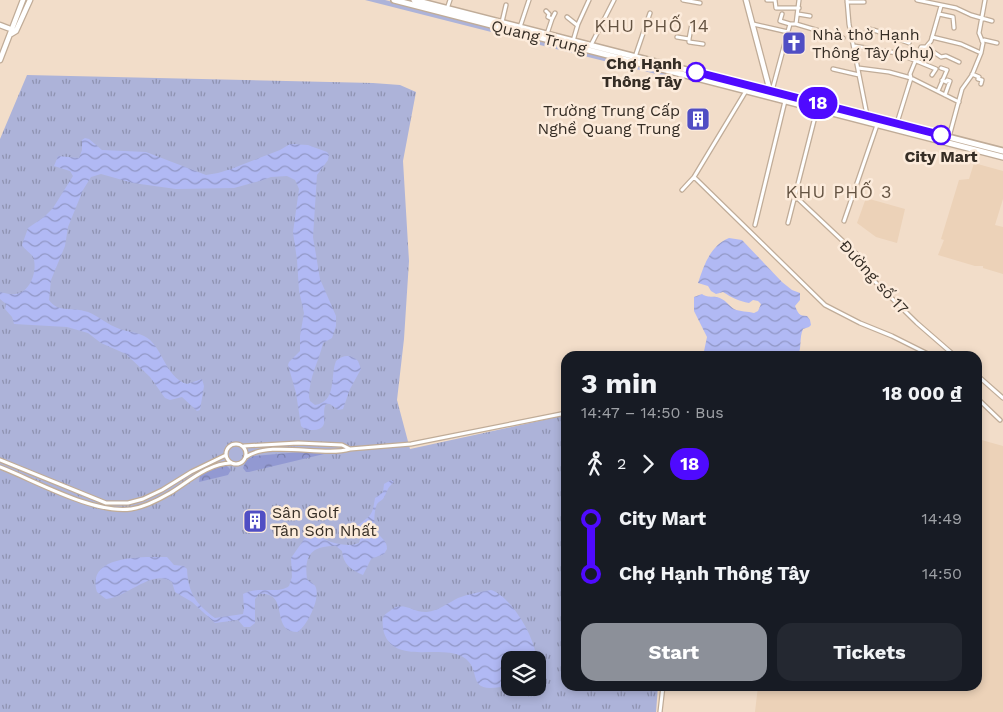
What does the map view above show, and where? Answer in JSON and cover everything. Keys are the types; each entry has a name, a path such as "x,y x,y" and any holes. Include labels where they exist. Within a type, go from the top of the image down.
{"main road":[{"name":"Quang Trung","path":"394,0 770,94 897,123 909,129 1003,157"},
{"name":"Quang Trung","path":"414,0 502,22 520,30 547,34 590,48 635,57 746,90 770,94 816,109 878,124 949,137 1003,151"}],"street":[{"path":"0,60 23,0"},
{"path":"12,31 30,0"},
{"path":"447,8 450,0"},
{"path":"520,30 528,0"},
{"path":"573,41 577,25 589,0"},
{"path":"590,48 614,0"},
{"path":"683,0 700,3"},
{"path":"746,0 770,94"},
{"path":"767,0 775,0 776,8 798,8"},
{"path":"796,24 798,0"},
{"path":"917,0 956,8 992,21"},
{"path":"949,137 962,89 972,74 981,53 982,41 979,36 985,0"},
{"path":"864,2 847,1 867,116"},
{"path":"502,22 506,5"},
{"path":"926,47 932,37 941,6"},
{"path":"546,11 549,14 548,17 552,19"},
{"path":"547,34 556,12"},
{"path":"635,57 650,13"},
{"path":"782,14 780,21 853,41"},
{"path":"798,14 810,16"},
{"path":"939,14 953,17 954,28"},
{"path":"567,17 577,25"},
{"path":"692,23 689,42 703,44"},
{"path":"753,24 788,32"},
{"path":"770,94 790,24"},
{"path":"0,25 12,31"},
{"path":"851,32 867,34 869,29 909,42 912,35 918,37"},
{"path":"677,37 690,39"},
{"path":"932,37 962,44 981,53"},
{"path":"982,41 997,43"},
{"path":"854,46 896,53 916,60 936,69 932,75"},
{"path":"897,123 911,78 910,74 921,47 926,47 942,57 946,56 959,62"},
{"path":"858,68 889,72 911,78 959,102"},
{"path":"938,91 947,70 941,68"},
{"path":"833,69 859,75"},
{"path":"972,74 982,80 981,84"},
{"path":"942,80 950,81 945,95"},
{"path":"682,190 694,177 746,90"},
{"path":"755,224 785,100"},
{"path":"788,223 816,109"},
{"path":"844,221 878,124"},
{"path":"694,177 825,305 922,351"},
{"name":"Đường số 17","path":"794,196 863,260 862,268 917,323 949,351"},
{"path":"982,380 1003,398"},
{"path":"982,403 1000,420"},
{"path":"0,467 78,500 101,508 116,510 142,506 217,466 231,462 240,463 246,457 259,452 306,450 334,452 411,444 561,414"},
{"path":"0,460 106,503 128,503 143,500 191,472 226,455 231,445 306,443 342,445 350,449"},
{"path":"306,443 306,450"},
{"path":"244,446 246,457"},
{"path":"226,455 231,462"},
{"path":"21,475 24,470"},
{"path":"175,482 179,487"},
{"path":"78,500 81,494"},
{"path":"116,503 116,510"},
{"path":"660,712 662,691"}],"shaded area":[{"path":"974,163 1003,171 1003,199 995,225 1003,227 1003,274 983,268 983,266 975,266 938,255 944,240 941,239 959,180 969,179"},
{"path":"866,198 905,209 897,243 876,237 857,223"},
{"path":"982,440 1003,446 1003,712 755,712 757,691 982,691"}],"green space":[{"path":"365,0 385,0 512,32 511,37"},
{"path":"530,36 673,74 672,78 528,42"},
{"name":"Sân Golf Tân Sơn Nhất","path":"27,75 373,83 400,85 416,92 403,161 409,261 404,339 397,400 410,449 561,416 561,691 658,691 656,712 0,712 0,139"},
{"path":"300,452 324,454 249,472 246,472 243,468 246,461 253,456"},
{"path":"226,465 231,470 228,475 199,482 200,475"}],"water":[{"path":"85,138 102,150 146,152 206,175 231,169 280,150 290,144 308,145 327,152 329,155 328,160 317,175 313,237 320,279 336,316 336,326 332,338 323,343 312,376 309,397 310,401 315,405 327,399 332,388 336,361 341,357 353,357 358,361 361,369 350,389 343,409 338,410 330,404 326,404 322,427 309,430 301,426 296,393 288,365 300,351 300,336 304,313 299,291 293,232 299,189 295,180 287,176 271,177 234,188 176,189 133,183 101,174 91,177 83,190 68,227 65,246 51,280 49,300 56,307 88,312 118,329 141,334 150,340 156,346 173,375 179,380 187,384 202,379 204,386 200,410 197,411 182,397 170,400 165,398 150,377 126,354 101,343 88,333 67,327 14,324 12,317 5,309 6,304 0,299 0,292 16,294 26,289 29,285 34,273 34,262 33,257 22,245 28,228 53,208 73,176 70,171 54,166 58,156 79,158 82,150 82,140"},
{"path":"729,238 742,240 782,282 792,290 800,293 800,300 795,306 799,314 807,316 811,325 803,329 799,351 704,351 707,337 694,311 694,297 702,294 717,297 734,309 754,313 758,311 761,304 753,300 749,303 742,301 723,292 716,294 708,286 698,283 705,263 712,251 722,241"},
{"path":"391,480 394,482 388,488 383,499 377,504 374,522 376,529 387,546 384,554 371,559 363,575 348,566 342,551 336,546 327,546 315,550 308,558 306,571 307,579 314,584 317,593 316,599 309,618 298,632 289,631 284,626 278,605 275,599 269,595 259,594 255,599 255,623 250,627 244,627 238,620 215,623 192,602 175,592 172,582 165,579 148,581 122,594 106,599 97,592 96,580 100,570 108,564 132,558 167,557 174,565 184,566 187,569 189,585 194,597 215,618 243,614 243,594 255,590 285,589 289,586 292,577 291,558 307,535 315,534 330,541 343,544 352,545 359,543 361,536 357,526 370,515 375,498 383,492 384,484"},
{"path":"491,590 499,594 514,610 532,641 535,651 501,651 501,687 485,688 479,685 469,662 463,657 442,652 408,651 398,648 390,643 384,633 383,618 395,607 400,606 427,612 470,594"}],"bus line":[{"name":"18","path":"696,72 941,135"}],"place":[{"name":"Nhà thờ Hạnh Thông Tây (phụ)","path":"794,43"},
{"name":"Chợ Hạnh Thông Tây","path":"696,72"},
{"name":"Trường Trung Cấp Nghề Quang Trung","path":"698,119"},
{"name":"City Mart","path":"941,135"},
{"name":"Sân Golf Tân Sơn Nhất","path":"255,521"}],"district":[{"name":"KHU PHỐ 14","path":"652,25"},
{"name":"KHU PHỐ 3","path":"839,191"}]}
